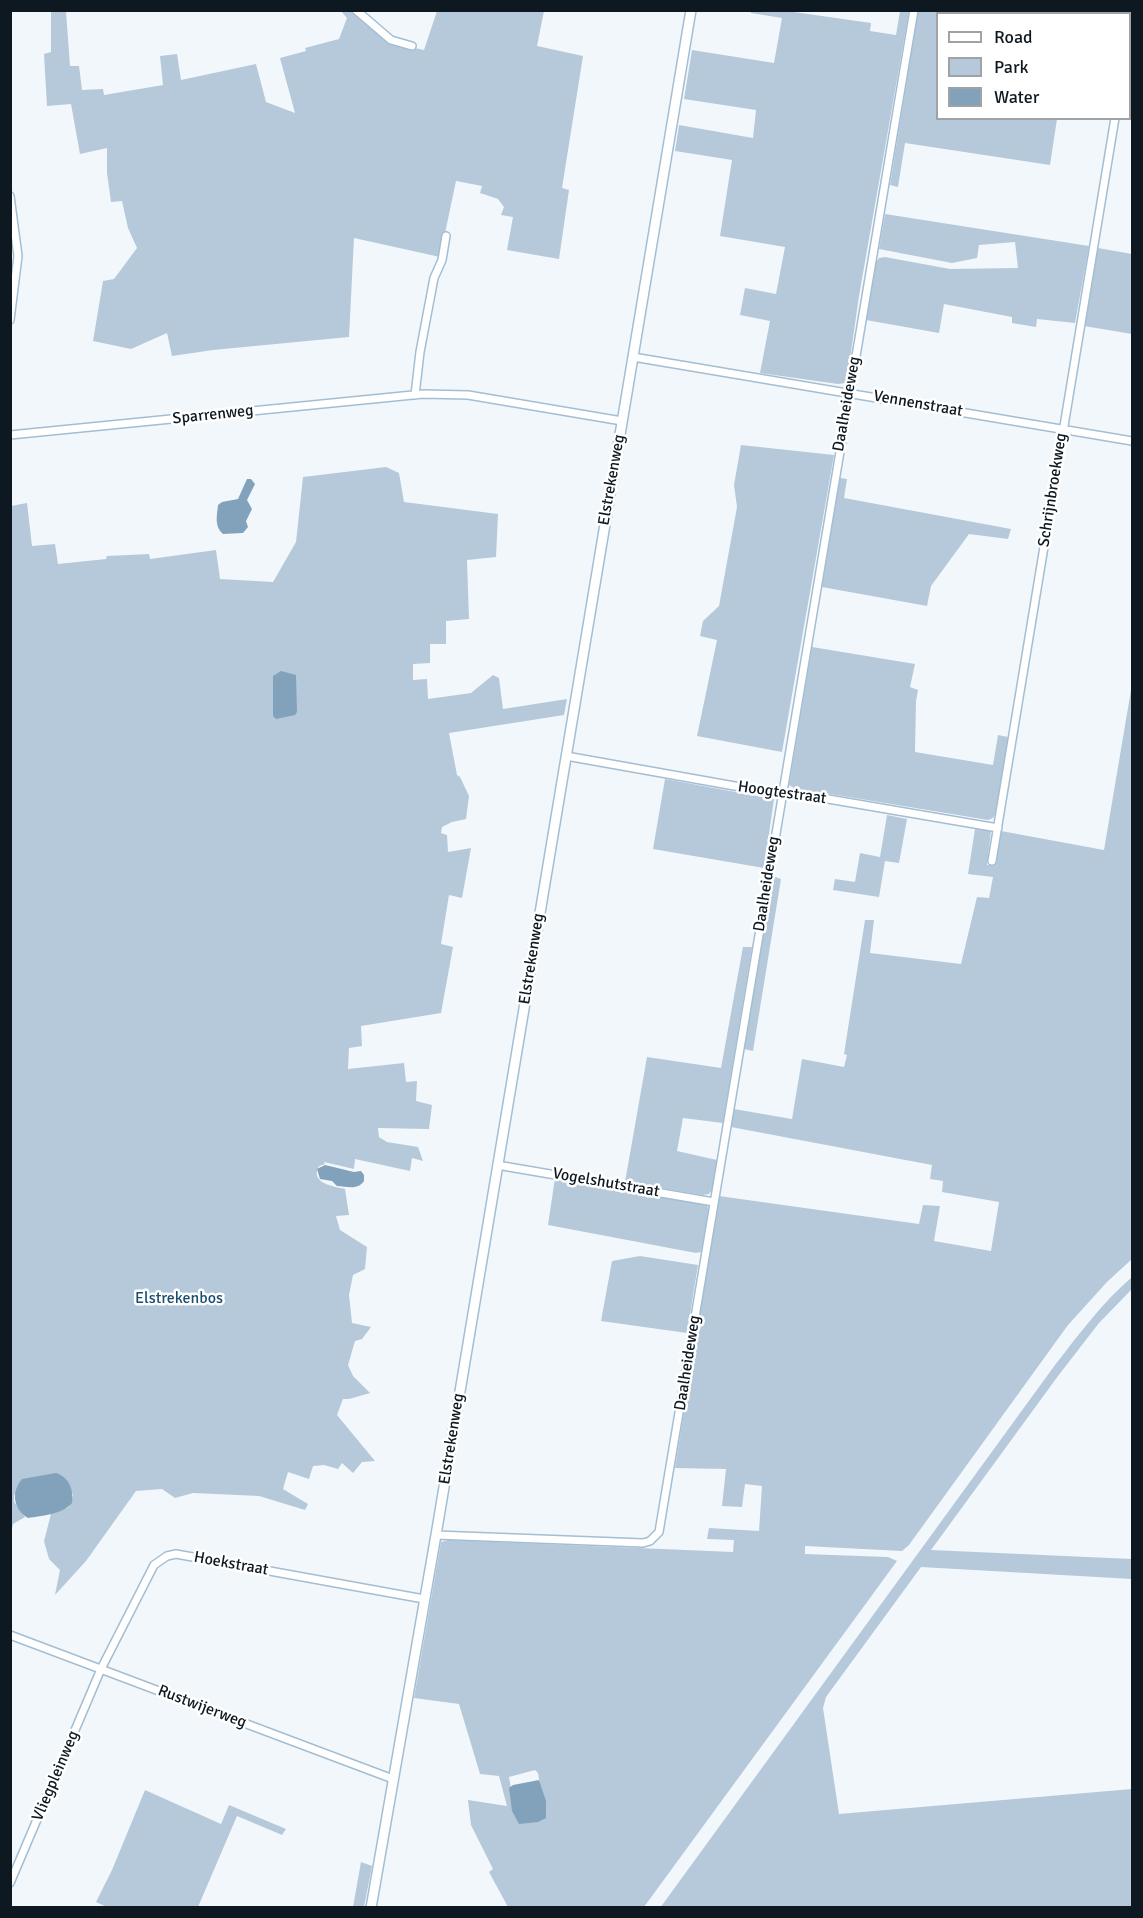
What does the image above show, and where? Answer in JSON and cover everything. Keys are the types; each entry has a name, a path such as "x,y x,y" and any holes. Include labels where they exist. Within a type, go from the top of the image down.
{"street":[{"path":"357,10 391,40 412,45"},
{"name":"Elstrekenweg","path":"371,1908 691,10"},
{"name":"Daalheideweg","path":"435,1535 643,1543 655,1538 661,1525 914,10"},
{"name":"Schrijnbroekweg","path":"992,861 1115,120"},
{"path":"10,196 18,256 10,320"},
{"path":"415,395 420,352 434,278 442,260 446,236"},
{"name":"Vennenstraat","path":"633,357 1132,441"},
{"name":"Sparrenweg","path":"10,435 415,395 468,395 622,421"},
{"name":"Hoogtestraat","path":"566,756 774,794 783,792 998,828"},
{"name":"Vogelshutstraat","path":"497,1165 714,1202"},
{"name":"Hoekstraat","path":"101,1669 154,1565 166,1556 176,1554 424,1599"},
{"name":"Rustwijerweg","path":"10,1635 393,1779"},
{"name":"Vliegpleinweg","path":"10,1883 101,1669"}],"green space":[{"path":"51,11 66,11 70,66 79,66 82,90 103,89 104,95 163,85 160,56 177,54 181,80 256,64 266,102 295,113 280,58 306,51 305,48 339,39 347,18 341,11 355,11 405,46 424,50 437,11 544,11 537,46 583,56 562,188 569,190 559,259 507,250 513,217 501,215 504,207 498,199 480,193 482,186 456,181 440,257 354,238 349,337 172,356 167,333 131,349 93,341 103,281 114,279 137,248 128,228 122,201 111,202 107,173 107,148 80,154 71,104 47,106 44,54 51,52"},
{"path":"751,11 787,11 871,23 870,31 896,35 900,11 909,11 845,383 838,384 760,373 770,321 740,315 745,288 776,294 785,247 720,236 732,160 675,151 679,125 753,138 756,110 684,99 692,50 774,63 782,18 751,13"},
{"path":"918,11 1070,11 936,12 936,120 1057,120 1050,165 905,143 898,187 890,185"},
{"path":"885,214 1089,246 1075,323 1037,319 1036,327 1012,323 1012,317 944,304 939,333 866,320 876,262 879,258 885,257 950,269 1018,268 1015,242 979,245 977,258 952,263 879,249"},
{"path":"1098,248 1132,254 1132,334 1084,326"},
{"path":"741,445 834,455 782,752 697,736 717,640 700,636 703,621 719,606 737,507 734,485"},
{"name":"Elstrekenbos","path":"386,467 399,473 404,502 498,514 496,557 467,560 469,619 446,621 446,644 430,644 430,663 413,664 413,680 427,679 428,699 471,693 493,675 499,678 503,709 567,699 564,715 449,733 457,775 469,796 466,819 442,827 441,833 447,835 448,852 471,848 462,898 449,895 441,944 453,947 441,1013 361,1026 362,1046 349,1048 348,1069 404,1063 406,1082 417,1081 416,1101 432,1105 429,1129 378,1128 379,1137 387,1142 418,1147 423,1161 412,1158 410,1171 355,1159 354,1169 324,1162 325,1164 319,1166 317,1171 322,1182 345,1189 349,1215 336,1216 340,1230 367,1247 365,1269 353,1275 349,1295 352,1323 371,1327 362,1339 355,1341 348,1365 353,1376 370,1393 343,1399 337,1415 375,1461 362,1462 353,1473 342,1463 338,1469 324,1465 313,1466 309,1479 288,1472 283,1489 308,1504 305,1510 259,1496 193,1493 175,1498 162,1489 136,1491 86,1561 55,1595 60,1570 49,1559 44,1541 51,1514 69,1507 73,1495 65,1478 14,1495 14,1502 25,1517 13,1524 11,1532 11,506 27,503 32,546 55,544 58,564 106,559 107,556 149,554 150,559 216,550 220,579 273,582 296,542 303,477"},
{"path":"840,478 847,479 844,498 1011,529 1008,539 969,534 931,586 927,606 822,587"},
{"path":"812,647 915,664 910,687 918,690 915,752 993,765 998,735 1008,737 996,813 993,818 988,820 794,788 789,785"},
{"path":"1132,684 1132,1259 1107,1282 1068,1325 909,1545 902,1551 805,1546 805,1554 888,1557 897,1561 644,1907 508,1907 489,1872 493,1869 471,1825 468,1800 507,1806 499,1776 480,1774 459,1704 414,1698 441,1542 448,1540 733,1552 734,1540 707,1539 709,1528 759,1531 762,1486 745,1484 742,1507 722,1506 726,1469 675,1468 719,1196 919,1224 923,1205 940,1206 934,1241 991,1251 999,1202 942,1192 943,1181 930,1179 932,1165 731,1127 734,1109 792,1119 802,1059 844,1067 847,1055 844,1054 865,920 874,920 870,953 961,964 977,897 989,898 993,877 968,874 975,829 991,831 987,865 995,865 1001,831 1104,850","holes":["535,1770 538,1773 545,1814 516,1817 509,1777"]},
{"path":"665,779 774,799 764,868 653,849"},
{"path":"887,815 907,819 899,863 885,861 879,897 833,890 835,879 855,882 860,853 880,857"},
{"path":"773,876 781,879 753,1051 744,1049"},
{"path":"743,947 752,947 723,1123 683,1118 677,1151 717,1160 712,1190 709,1194 703,1195 625,1182 647,1057 721,1068"},
{"path":"555,1178 706,1205 709,1208 701,1252 696,1253 548,1225"},
{"path":"640,1256 698,1265 687,1333 601,1321 612,1261"},
{"path":"1132,1277 1132,1289 1099,1323 1058,1376 931,1550 1132,1559 1132,1579 921,1567 826,1697 823,1708 839,1814 1132,1789 1132,1907 660,1908 1055,1365 1101,1308"},
{"path":"145,1790 221,1824 229,1805 286,1829 282,1835 237,1816 198,1907 107,1907 96,1902 112,1870"},
{"path":"361,1862 372,1866 364,1907 353,1907"}],"water":[{"path":"247,479 251,479 255,484 247,500 252,509 246,521 248,527 243,533 223,534 217,524 218,505 238,499"},
{"path":"281,671 296,675 297,712 295,715 276,719 273,716 273,676"},
{"path":"325,1165 354,1172 361,1171 364,1181 355,1187 337,1186 332,1181 320,1179 317,1169"},
{"path":"56,1473 70,1485 72,1503 58,1512 28,1518 19,1510 15,1500 18,1484 22,1479"},
{"path":"539,1780 546,1801 546,1818 538,1822 519,1824 512,1811 509,1788 513,1785"}]}
